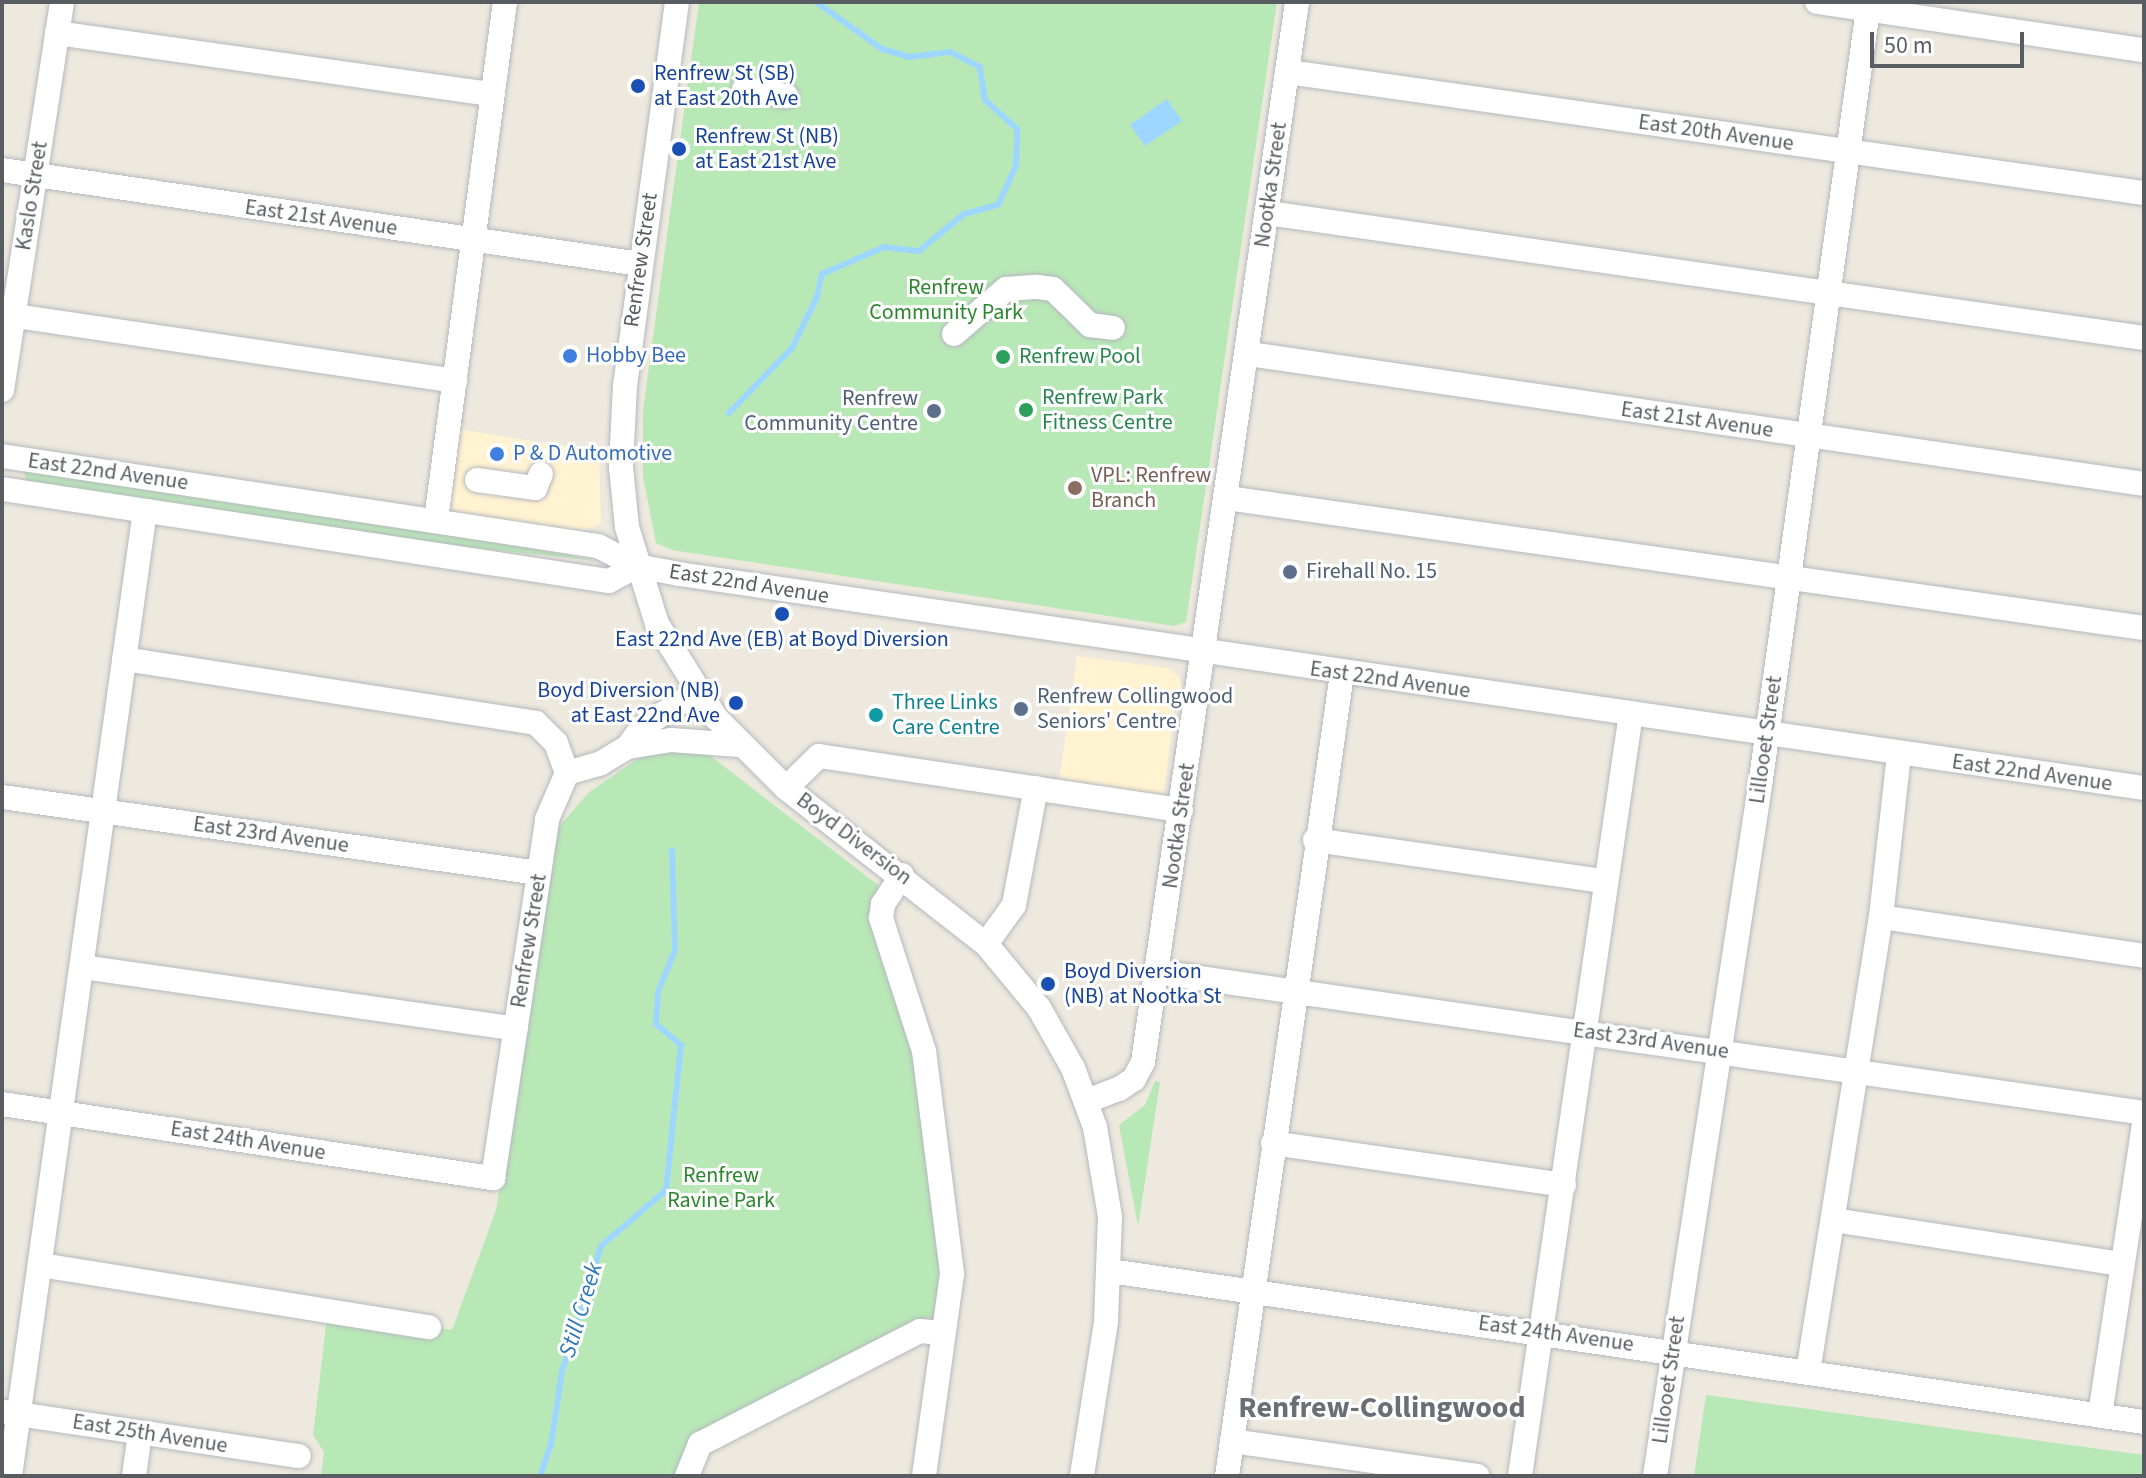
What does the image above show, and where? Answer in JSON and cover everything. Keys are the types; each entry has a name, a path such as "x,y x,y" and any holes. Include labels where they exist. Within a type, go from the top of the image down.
{"street":[{"name":"Kaslo Street","path":"2,390 8,315 36,175 62,2"},
{"path":"436,520 505,2"},
{"name":"Renfrew Street","path":"637,566 626,517 621,425 677,2"},
{"name":"Nootka Street","path":"1087,1101 1134,1079 1143,1062 1249,354 1297,2"},
{"path":"1817,2 1869,6 2144,50"},
{"name":"Lillooet Street","path":"1655,1476 1790,578 1869,6"},
{"path":"57,33 492,94"},
{"name":"East 20th Avenue","path":"1288,72 2144,193"},
{"path":"744,89 786,96"},
{"name":"East 21st Avenue","path":"2,170 640,264"},
{"path":"1268,213 2144,338"},
{"path":"954,334 1006,289 1037,287 1053,289 1090,325 1113,328"},
{"path":"8,315 455,381"},
{"name":"East 21st Avenue","path":"1249,354 2144,484"},
{"name":"East 22nd Avenue","path":"2,456 598,546 637,566 1342,674 2144,788"},
{"path":"477,480 535,488 541,474"},
{"name":"East 22nd Avenue","path":"2,489 609,581 637,566"},
{"path":"1227,498 2144,628"},
{"path":"10,1476 10,1413 41,1265 145,511"},
{"name":"Boyd Diversion","path":"637,566 657,624 697,692 739,745 786,788 902,875 986,944 1039,1008 1087,1101"},
{"path":"124,659 536,723 556,743 567,773 601,763 628,747 671,740 739,745"},
{"path":"1227,1476 1315,840 1342,674"},
{"path":"628,747 642,727 697,692"},
{"path":"1520,1476 1587,1032 1604,881 1631,713"},
{"path":"1808,1372 1881,917 1899,754"},
{"path":"786,788 819,756 1181,810"},
{"name":"Renfrew Street","path":"493,1178 547,819 567,773"},
{"path":"986,944 1014,905 1036,788"},
{"name":"East 23rd Avenue","path":"2,797 539,873"},
{"path":"1315,840 1604,881"},
{"path":"902,875 883,904 881,918 924,1051 952,1274 924,1476"},
{"path":"1881,917 2144,956"},
{"path":"83,967 516,1029"},
{"name":"East 23rd Avenue","path":"1157,972 2144,1113"},
{"path":"1082,1476 1110,1271 1104,1161 1087,1101"},
{"name":"East 24th Avenue","path":"2,1104 493,1178"},
{"path":"2100,1415 2144,1124"},
{"path":"1273,1143 1564,1185"},
{"path":"1833,1220 2122,1264"},
{"path":"41,1265 429,1327"},
{"name":"East 24th Avenue","path":"1110,1271 2144,1422"},
{"path":"687,1476 700,1444 920,1331 943,1333"},
{"name":"East 25th Avenue","path":"10,1413 299,1456"},
{"path":"134,1476 140,1433"},
{"path":"1232,1441 1478,1476"}],"shaded area":[{"path":"453,428 599,452 601,524 580,532 448,511"},
{"path":"1077,656 1168,668 1179,676 1182,688 1175,705 1163,799 1059,781"}],"green space":[{"name":"Renfrew Community Park","path":"699,2 1277,2 1186,622 1174,626 672,550 656,543 643,477 643,410"},
{"path":"24,471 489,539 597,561 458,546 26,481"},
{"name":"Renfrew Ravine Park","path":"704,751 878,885 879,929 924,1051 952,1274 943,1333 700,1444 687,1476 321,1476 324,1452 313,1435 328,1309 452,1330 496,1210 558,828 588,793 646,753"},
{"path":"1155,1081 1160,1082 1138,1227 1119,1125 1145,1105"},
{"path":"1706,1395 2144,1455 2144,1476 1694,1476"}],"water":[{"path":"1167,99 1182,121 1145,146 1130,125"}],"waterway":[{"name":"Still Creek","path":"729,413 792,348 817,297 822,274 884,247 919,251 964,214 998,205 1016,166 1017,129 985,100 980,67 950,52 910,57 882,49 816,2"},
{"name":"Still Creek","path":"540,1476 551,1444 562,1371 601,1246 666,1190 681,1045 656,1024 658,992 675,950 672,850"}],"place":[{"name":"Renfrew St (SB) at East 20th Ave","path":"638,86"},
{"name":"Renfrew St (NB) at East 21st Ave","path":"679,149"},
{"name":"Hobby Bee","path":"570,356"},
{"name":"Renfrew Pool","path":"1003,357"},
{"name":"Renfrew Park Fitness Centre","path":"1026,410"},
{"name":"Renfrew Community Centre","path":"934,411"},
{"name":"P & D Automotive","path":"497,454"},
{"name":"VPL: Renfrew Branch","path":"1075,488"},
{"name":"Firehall No. 15","path":"1290,572"},
{"name":"East 22nd Ave (EB) at Boyd Diversion","path":"782,614"},
{"name":"Boyd Diversion (NB) at East 22nd Ave","path":"736,703"},
{"name":"Renfrew Collingwood Seniors' Centre","path":"1021,709"},
{"name":"Three Links Care Centre","path":"876,715"},
{"name":"Boyd Diversion (NB) at Nootka St","path":"1048,984"}],"district":[{"name":"Renfrew-Collingwood","path":"1382,1408"}]}
